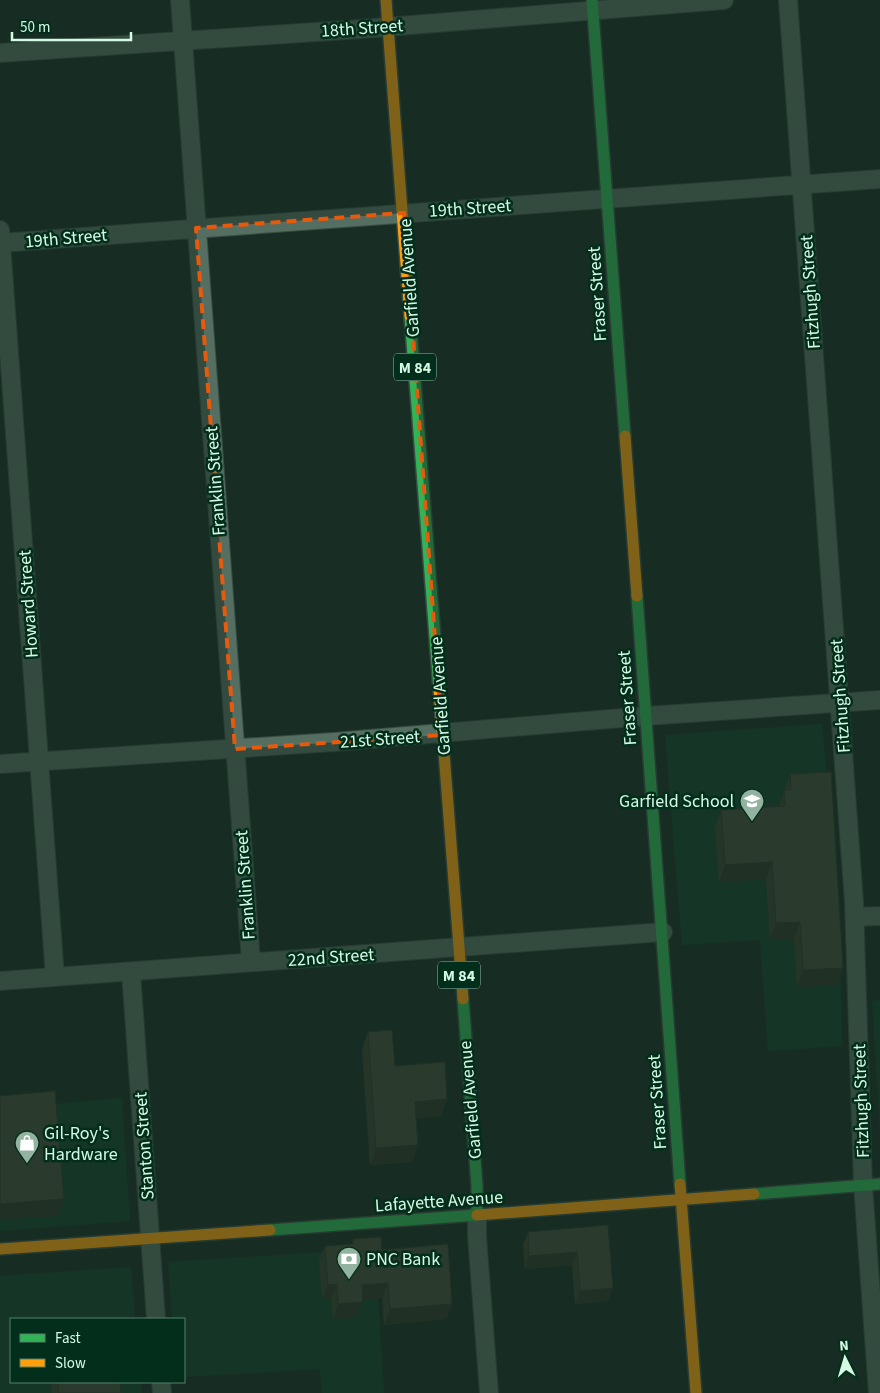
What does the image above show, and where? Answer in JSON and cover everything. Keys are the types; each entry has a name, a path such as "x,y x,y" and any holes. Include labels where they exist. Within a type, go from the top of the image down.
{"main road":[{"name":"Garfield Avenue","path":"386,0 404,213 457,947 477,1186 477,1215"},
{"name":"Fraser Street","path":"592,5 696,1393"},
{"name":"Lafayette Avenue","path":"0,1249 872,1185"}],"street":[{"name":"Franklin Street","path":"180,0 251,962"},
{"name":"18th Street","path":"0,54 388,27 592,5 724,0"},
{"name":"Fitzhugh Street","path":"788,0 841,704 855,917 872,1185 878,1393"},
{"name":"19th Street","path":"0,239 196,228 880,179"},
{"name":"Howard Street","path":"0,239 55,977"},
{"name":"21st Street","path":"0,764 442,734 646,716 880,700"},
{"path":"855,917 880,916"},
{"name":"22nd Street","path":"0,982 662,932"},
{"name":"Stanton Street","path":"131,972 156,1318"},
{"name":"Garfield Avenue","path":"477,1215 489,1393"}],"highlighted area":[{"path":"404,213 442,735 235,749 196,228"}],"shaded area":[{"name":"Garfield School","path":"822,724 839,908 842,1046 768,1051 760,940 682,945 665,735"},
{"path":"880,1000 880,1132 872,1001"},
{"path":"122,1098 130,1221 0,1231 0,1109"},
{"path":"375,1249 384,1393 322,1393 320,1369 185,1377 185,1318 172,1318 168,1262"},
{"path":"131,1267 135,1318 10,1318 10,1383 141,1383 142,1393 0,1393 0,1276"}],"building":[{"path":"831,772 843,968 803,970 800,922 776,923 772,862 725,865 721,810 785,806 784,790 791,790 790,774"},
{"path":"392,1030 395,1066 445,1062 447,1099 415,1102 418,1145 376,1148 368,1032"},
{"name":"Gil-Roy's Hardware","path":"55,1091 64,1199 0,1204 0,1096"},
{"path":"608,1225 613,1288 580,1291 577,1252 529,1256 528,1232"},
{"path":"381,1237 382,1250 448,1244 452,1304 390,1309 388,1283 362,1285 363,1302 338,1304 337,1284 328,1285 325,1246 354,1244 353,1239"},
{"path":"58,1383 120,1383 121,1393 59,1393"}],"traffic: fast":[{"path":"592,0 625,436"},
{"path":"410,316 439,688"},
{"path":"637,596 680,1184"},
{"path":"270,1230 477,1215 477,1186 463,999"},
{"path":"754,1194 880,1184"}],"traffic: slow":[{"path":"386,0 410,316"},
{"path":"625,436 637,596"},
{"path":"439,688 463,999"},
{"path":"680,1184 696,1393"},
{"path":"477,1215 754,1194"},
{"path":"0,1249 270,1230"}],"place":[{"name":"Garfield School","path":"752,822"},
{"name":"Gil-Roy's Hardware","path":"27,1164"},
{"name":"PNC Bank","path":"349,1280"}]}
